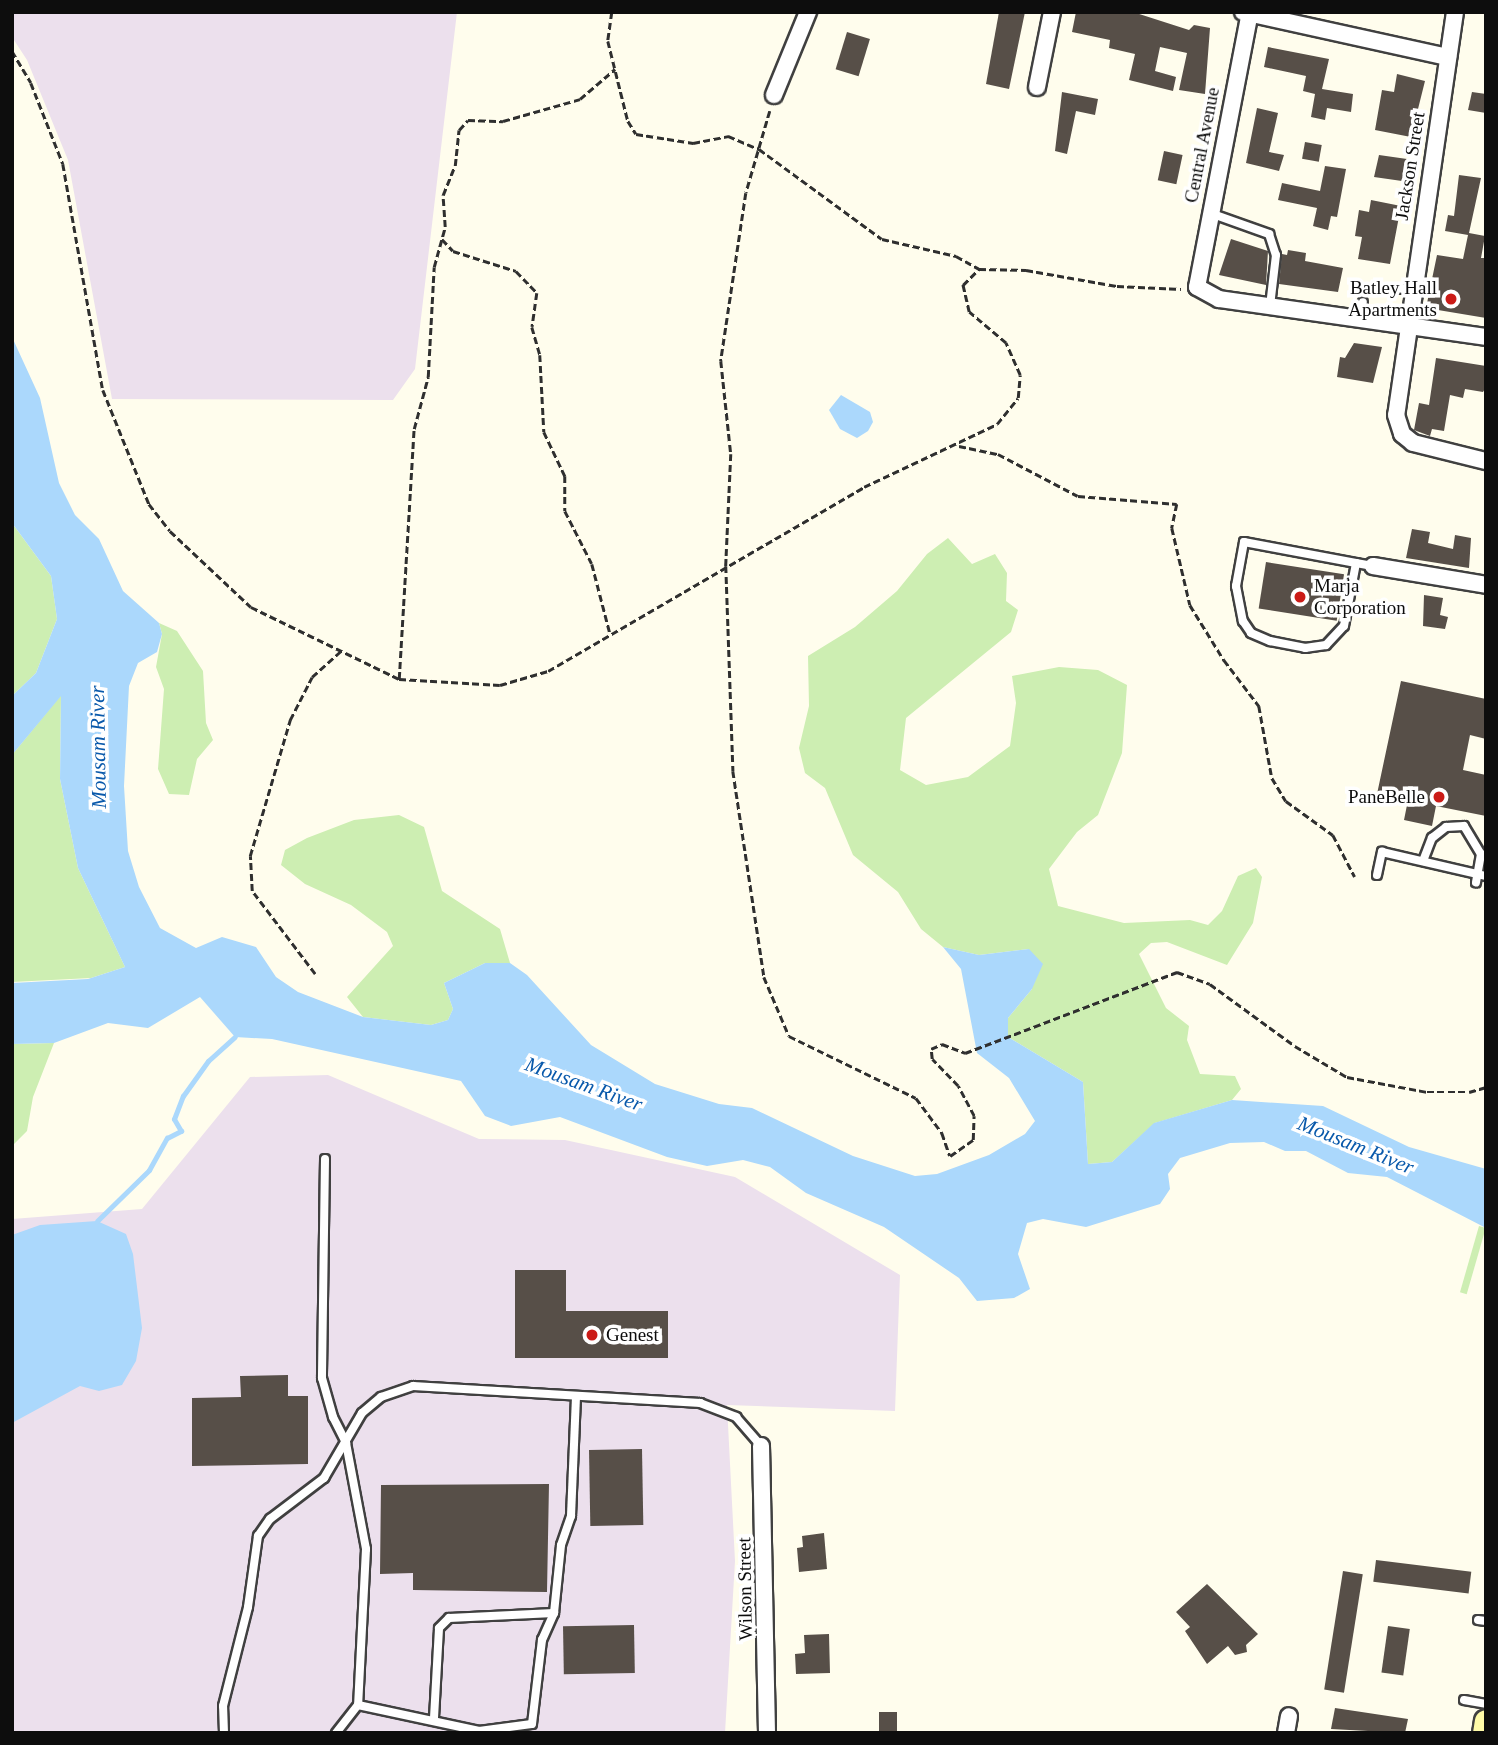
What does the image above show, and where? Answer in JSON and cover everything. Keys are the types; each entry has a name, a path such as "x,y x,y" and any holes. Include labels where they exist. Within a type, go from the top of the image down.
{"street":[{"path":"774,95 808,12"},
{"path":"1037,87 1052,12"},
{"name":"Jackson Street","path":"1455,12 1404,289 1406,326 1395,415 1402,434 1418,445 1486,461"},
{"path":"1247,13 1448,57"},
{"name":"Central Avenue","path":"1197,287 1247,13"},
{"path":"1197,287 1219,299 1486,337"},
{"path":"1373,566 1486,585"},
{"name":"Wilson Street","path":"761,1446 767,1733"},
{"path":"1286,1733 1289,1716"},
{"path":"1484,1733 1486,1721"}],"lane":[{"path":"1210,213 1269,233 1276,255 1269,306"},
{"path":"1360,320 1363,302"},
{"path":"1356,563 1345,626 1326,645 1305,648 1270,641 1251,633 1243,621 1236,586 1244,541 1373,566"},
{"path":"1377,875 1382,852 1480,878 1478,842 1464,826 1446,827 1432,838 1423,861"},
{"path":"325,1159 322,1378 332,1418 346,1443 366,1549 358,1704 336,1733"},
{"path":"224,1733 223,1706 248,1607 258,1536 270,1519 324,1478 362,1413 381,1396 413,1386 576,1398 700,1403 736,1418 761,1446"},
{"path":"358,1704 434,1718 479,1731 532,1724 542,1640 554,1613 561,1545 571,1516 576,1398"},
{"path":"434,1718 439,1628 449,1618 554,1613"},
{"path":"1464,1700 1486,1704"}],"path":[{"path":"612,12 608,41 628,121 644,139 693,143 728,136 759,149 882,239 956,256 979,269 1026,270 1117,286 1197,287"},
{"path":"12,51 31,83 63,164 103,390 138,484 170,531 251,607 399,679 500,685 548,671 863,487 956,446 997,424 1018,398 1017,360 1006,343 975,320 964,299 966,279 979,269"},
{"path":"399,679 414,429 428,377 434,267 442,239 443,195 455,166 459,130 468,120 503,121 545,112 580,99 615,69"},
{"path":"774,95 741,220 721,360 730,454 726,566 733,771 764,977 789,1036 916,1098 942,1133 950,1156 973,1140 974,1116 958,1086 932,1059 931,1049 942,1044 965,1053 1177,972 1210,984 1347,1077 1427,1092 1469,1092 1486,1087"},
{"path":"442,239 453,251 516,271 537,293 532,327 540,355 544,432 565,476 565,511 592,564 610,635"},
{"path":"956,446 998,454 1078,496 1177,504 1172,528 1190,605 1224,660 1259,706 1272,778 1286,801 1307,812 1334,835 1354,877"},
{"path":"315,974 252,891 250,856 290,720 312,677 340,652"}],"shaded area":[{"path":"12,12 457,12 415,369 393,400 112,399 68,160 27,60 12,37"},
{"path":"328,1075 479,1139 565,1140 735,1177 900,1275 895,1411 727,1405 735,1561 725,1733 12,1733 12,1219 142,1209 250,1077"}],"green space":[{"path":"12,523 51,576 57,619 36,673 12,696"},
{"path":"948,538 972,564 995,554 1007,573 1006,601 1018,610 1011,632 906,718 900,770 926,785 968,777 1010,746 1016,703 1012,676 1059,667 1098,670 1127,685 1122,753 1098,815 1077,832 1049,869 1058,906 1124,923 1190,920 1208,925 1222,911 1238,876 1256,868 1262,877 1253,923 1227,965 1167,942 1151,943 1139,954 1166,1008 1189,1026 1187,1040 1200,1074 1235,1076 1241,1089 1232,1100 1155,1123 1112,1162 1088,1164 1083,1082 1008,1037 1008,1018 1032,989 1029,949 979,955 943,947 921,929 898,892 853,855 825,788 805,773 799,748 809,706 808,656 855,627 897,591 927,554"},
{"path":"159,623 177,631 203,671 206,723 213,740 197,759 189,795 169,794 158,769 164,689 156,667 162,634"},
{"path":"61,695 60,779 78,868 125,967 91,978 12,982 12,755"},
{"path":"399,815 424,827 442,891 500,929 510,963 485,963 444,983 453,1009 448,1020 431,1025 363,1017 347,997 393,946 387,932 351,905 305,884 281,865 285,850 307,838 354,820"},
{"path":"54,1043 33,1097 27,1131 12,1146 12,1044"},
{"path":"1479,1226 1486,1228 1467,1294 1460,1292"}],"water":[{"name":"Mousam River","path":"12,337 40,398 59,483 75,515 99,539 123,591 159,623 162,634 157,652 138,663 129,686 124,786 128,851 139,887 160,928 196,948 222,937 256,947 276,977 298,992 363,1017 431,1025 448,1020 453,1009 444,983 485,963 510,963 527,975 591,1045 655,1084 719,1104 752,1108 853,1156 915,1176 937,1174 989,1155 1025,1134 1035,1121 1009,1078 977,1053 961,969 943,947 979,955 1029,949 1043,964 1032,989 1008,1018 1008,1037 1083,1082 1088,1164 1112,1162 1154,1123 1232,1100 1323,1106 1409,1147 1486,1169 1486,1228 1387,1177 1348,1173 1306,1151 1285,1151 1264,1142 1230,1143 1180,1158 1168,1174 1170,1189 1160,1204 1086,1227 1043,1219 1027,1223 1018,1254 1030,1289 1014,1298 977,1301 959,1278 884,1227 806,1193 770,1167 743,1160 707,1166 667,1157 560,1117 511,1126 485,1116 461,1081 272,1039 235,1037 200,997 148,1028 108,1023 54,1043 12,1044 12,983 88,979 125,967 78,868 60,779 61,696 12,755 12,696 36,673 57,619 51,576 12,523"},
{"path":"841,395 870,412 873,422 868,431 857,438 840,429 829,410"},
{"path":"97,1221 126,1234 133,1254 142,1328 136,1361 122,1385 99,1391 80,1386 12,1423 12,1235 40,1225"}],"building":[{"path":"999,12 1025,12 1009,89 986,84"},
{"path":"1076,12 1133,12 1189,30 1194,25 1210,28 1205,94 1179,90 1187,53 1160,47 1155,71 1176,77 1173,91 1129,80 1135,54 1109,48 1110,40 1072,32"},
{"path":"847,32 870,39 859,76 836,69"},
{"path":"1268,47 1329,59 1322,89 1353,94 1351,112 1327,108 1325,120 1311,117 1315,94 1303,91 1306,76 1264,67"},
{"path":"1397,74 1425,81 1411,137 1375,130 1382,90 1394,92"},
{"path":"1062,92 1098,99 1095,115 1076,111 1067,154 1055,151"},
{"path":"1472,92 1486,94 1486,113 1468,110"},
{"path":"1257,108 1278,113 1269,152 1284,155 1279,171 1246,163"},
{"path":"1305,142 1322,145 1319,162 1302,159"},
{"path":"1164,151 1183,155 1176,184 1158,180"},
{"path":"1379,155 1407,159 1409,182 1374,177"},
{"path":"1325,166 1346,169 1337,217 1331,216 1328,230 1313,226 1317,208 1278,200 1282,183 1320,191"},
{"path":"1459,175 1481,178 1469,233 1485,236 1481,258 1486,258 1486,318 1426,308 1437,255 1463,259 1468,235 1445,231 1448,215 1454,216"},
{"path":"1371,200 1401,206 1390,264 1358,259 1362,237 1355,236 1359,210 1369,212"},
{"path":"1231,239 1268,251 1266,285 1219,275"},
{"path":"1288,250 1306,253 1305,261 1343,268 1338,292 1279,284 1282,254 1287,255"},
{"path":"1354,343 1382,347 1373,383 1337,377 1340,357 1345,358"},
{"path":"1436,358 1486,366 1486,387 1483,392 1465,389 1463,398 1450,395 1444,431 1432,429 1430,436 1414,430 1419,403 1429,405"},
{"path":"1412,529 1430,532 1428,543 1453,549 1455,535 1471,538 1469,568 1406,558"},
{"name":"Marja Corporation","path":"1266,562 1344,574 1337,621 1259,608"},
{"path":"1424,595 1443,598 1440,615 1448,617 1445,629 1423,626"},
{"path":"1401,681 1486,699 1486,739 1470,735 1463,770 1486,775 1486,816 1436,806 1432,826 1404,820 1408,800 1377,794"},
{"name":"Genest","path":"515,1270 566,1270 566,1311 668,1311 668,1358 515,1358"},
{"path":"288,1375 288,1396 308,1396 308,1464 192,1466 192,1398 241,1397 240,1376"},
{"path":"642,1449 643,1525 590,1526 589,1450"},
{"path":"549,1484 547,1592 413,1590 413,1573 380,1574 381,1485"},
{"path":"824,1533 827,1569 799,1572 797,1548 803,1547 802,1536"},
{"path":"1376,1560 1471,1572 1469,1594 1373,1582"},
{"path":"1343,1571 1363,1574 1344,1693 1324,1690"},
{"path":"1207,1584 1258,1634 1246,1645 1247,1652 1235,1655 1228,1646 1207,1664 1185,1631 1190,1627 1176,1612"},
{"path":"634,1625 635,1673 564,1674 563,1626"},
{"path":"1388,1626 1410,1629 1403,1676 1381,1673"},
{"path":"829,1634 830,1673 796,1674 795,1654 805,1653 804,1635"},
{"path":"1335,1708 1408,1719 1405,1733 1331,1729"},
{"path":"879,1712 897,1712 897,1733 879,1733"}],"waterway":[{"path":"97,1221 149,1170 167,1138 181,1131 174,1119 183,1096 208,1061 235,1037"}],"place":[{"name":"Batley Hall Apartments","path":"1451,299"},
{"name":"Marja Corporation","path":"1300,597"},
{"name":"PaneBelle","path":"1439,797"},
{"name":"Genest","path":"592,1335"}]}
